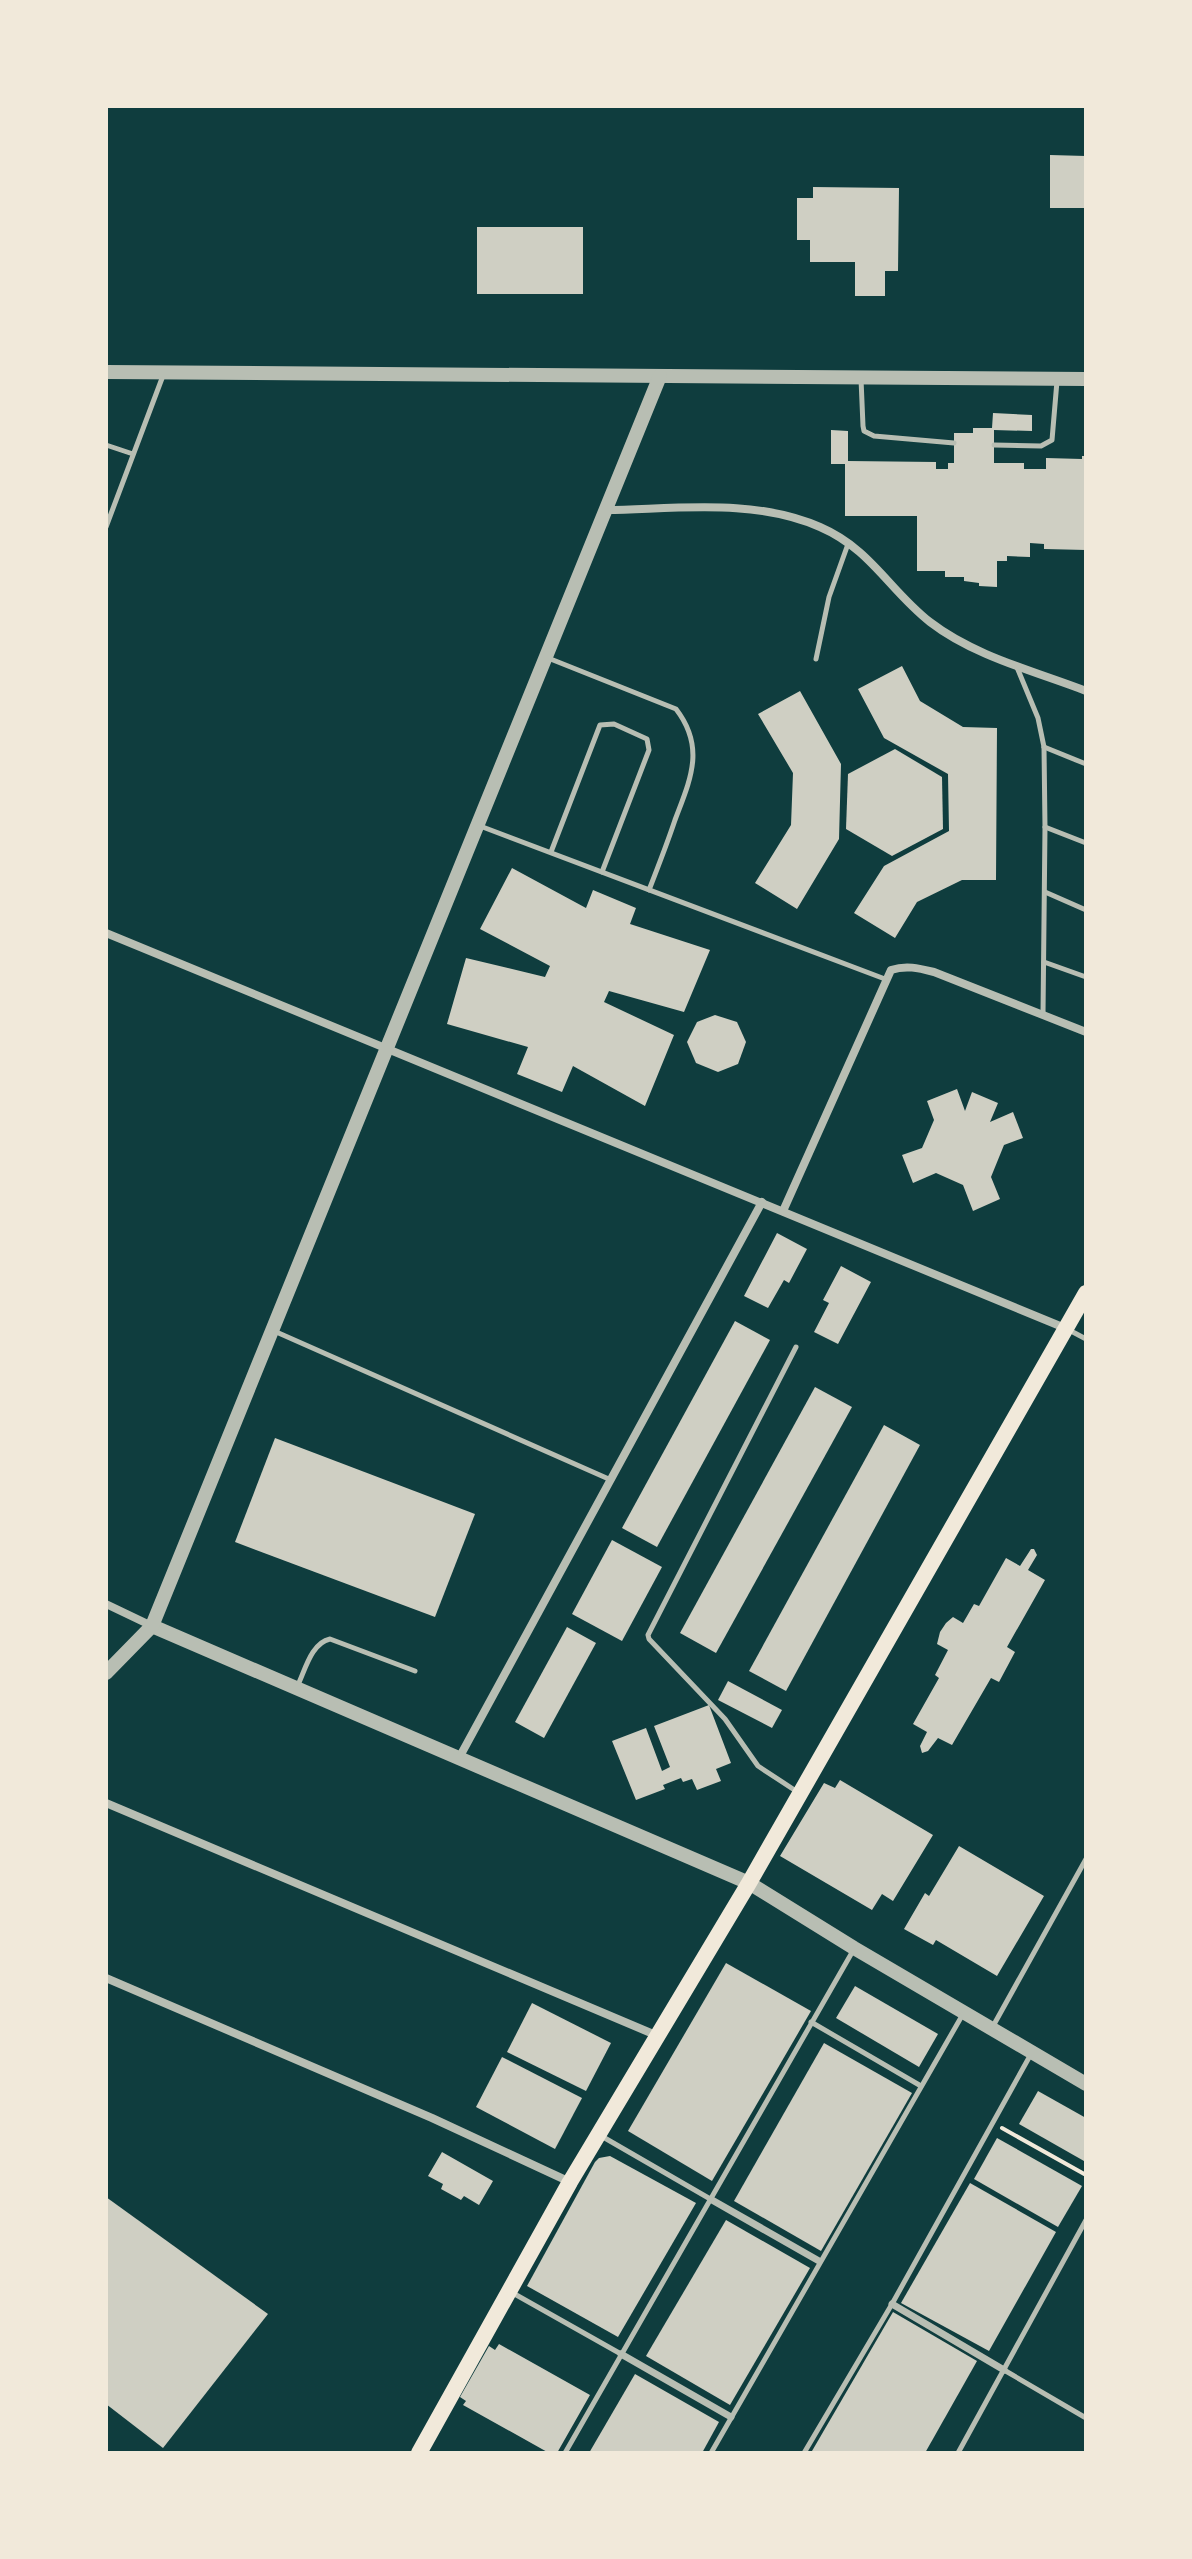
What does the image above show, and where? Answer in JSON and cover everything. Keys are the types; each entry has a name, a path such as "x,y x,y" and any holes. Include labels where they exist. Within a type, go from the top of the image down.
{"main road":[{"path":"426,2450 570,2182 749,1883 1086,1293"}],"street":[{"path":"106,372 1086,379"},
{"path":"106,1673 152,1626 548,658 660,376"},
{"path":"607,510 719,508 758,511 820,527 865,555 904,600 953,637 1086,691"},
{"path":"106,933 1066,1328"},
{"path":"783,1211 891,970 914,967 934,972 1086,1032"},
{"path":"459,1758 762,1202"},
{"path":"106,1604 749,1883 1086,2084"},
{"path":"106,1803 658,2036"},
{"path":"106,1978 432,2118 570,2182"},
{"path":"712,2200 819,2261"},
{"path":"892,2304 1004,2370"},
{"path":"621,2354 731,2417"}],"lane":[{"path":"106,527 164,372"},
{"path":"861,378 863,426 868,434 954,443"},
{"path":"994,445 1041,446 1052,440 1057,379"},
{"path":"106,445 133,454"},
{"path":"816,659 829,597 849,543"},
{"path":"548,658 676,709 684,720 692,740 693,775 649,890"},
{"path":"1016,664 1038,718 1044,747 1043,1015"},
{"path":"551,852 600,725 614,724 647,739 649,750 602,872"},
{"path":"1044,747 1086,764"},
{"path":"479,826 885,979"},
{"path":"1045,827 1086,843"},
{"path":"1045,892 1086,910"},
{"path":"1044,962 1086,977"},
{"path":"1066,1328 1086,1339"},
{"path":"273,1330 611,1480"},
{"path":"796,1347 648,1635 725,1719 758,1766 800,1793"},
{"path":"297,1688 316,1646 323,1640 330,1639 415,1671"},
{"path":"991,2029 1086,1859"},
{"path":"565,2453 854,1948"},
{"path":"711,2453 964,2013"},
{"path":"811,2022 921,2086"},
{"path":"804,2453 892,2304 1032,2053"},
{"path":"599,2134 712,2200"},
{"path":"958,2453 1086,2220"},
{"path":"510,2291 621,2354"},
{"path":"1004,2370 1086,2418"}],"path":[{"path":"993,2123 1086,2175"}],"building":[{"path":"1050,155 1086,156 1086,208 1050,208"},
{"path":"813,187 899,188 898,271 885,271 885,296 855,296 855,262 810,262 810,240 797,240 797,198 813,198"},
{"path":"477,227 583,227 583,294 477,294"},
{"path":"993,413 1032,415 1032,431 994,430 994,463 1024,463 1024,469 1046,469 1046,458 1082,459 1086,456 1086,550 1044,549 1044,544 1030,543 1030,557 1007,556 1007,561 997,561 997,587 979,586 979,583 964,581 964,577 945,577 945,571 917,571 917,516 845,516 845,464 831,464 831,430 848,431 848,461 936,462 936,469 948,469 948,463 954,463 954,433 973,433 973,428 992,428"},
{"path":"902,666 920,701 963,727 997,728 996,880 962,880 917,902 895,938 854,913 884,866 949,831 948,774 884,738 858,689"},
{"path":"800,691 841,764 839,839 797,909 755,883 791,825 793,773 758,714"},
{"path":"895,749 942,777 943,829 892,856 846,829 848,774"},
{"path":"512,868 586,908 593,890 636,908 630,924 710,950 684,1012 609,991 604,1002 674,1035 645,1106 573,1066 562,1092 517,1074 528,1047 447,1024 466,958 545,977 550,966 480,929"},
{"path":"715,1015 737,1022 746,1042 738,1064 718,1072 696,1063 687,1042 697,1022"},
{"path":"957,1089 965,1111 972,1092 998,1103 990,1122 1013,1112 1023,1138 1004,1145 991,1177 1000,1199 973,1211 963,1185 936,1173 913,1183 902,1155 922,1148 934,1120 927,1101"},
{"path":"777,1233 807,1249 789,1283 784,1280 768,1308 744,1296"},
{"path":"841,1266 871,1282 838,1344 814,1332 829,1303 823,1300"},
{"path":"735,1321 770,1340 657,1547 622,1528"},
{"path":"815,1387 852,1407 716,1653 680,1633"},
{"path":"884,1425 920,1445 786,1691 749,1671"},
{"path":"275,1438 475,1514 435,1617 235,1542"},
{"path":"612,1540 662,1567 622,1641 572,1614"},
{"path":"1031,1549 1037,1555 1028,1570 1045,1580 1007,1647 1015,1652 999,1682 991,1678 952,1745 938,1738 928,1751 922,1753 920,1746 927,1732 913,1724 939,1678 935,1675 948,1650 937,1644 940,1632 953,1617 963,1623 974,1604 979,1606 1006,1558 1020,1566"},
{"path":"567,1627 596,1643 544,1738 515,1722"},
{"path":"728,1681 782,1710 772,1728 718,1700"},
{"path":"709,1705 731,1763 716,1769 721,1781 697,1790 692,1779 683,1782 681,1778 663,1785 665,1789 636,1800 612,1741 646,1728 662,1771 670,1767 654,1726"},
{"path":"840,1780 933,1835 893,1901 882,1894 872,1910 780,1856 824,1783 835,1788"},
{"path":"959,1846 1044,1896 997,1976 936,1940 933,1945 904,1929 925,1893 929,1896"},
{"path":"726,1963 811,2011 712,2181 628,2131"},
{"path":"855,1986 938,2034 919,2067 836,2018"},
{"path":"532,2003 611,2043 586,2091 507,2052"},
{"path":"824,2043 912,2093 821,2251 734,2201"},
{"path":"502,2057 582,2098 555,2149 476,2107"},
{"path":"1038,2091 1086,2118 1084,2161 1019,2124"},
{"path":"997,2138 1082,2186 1058,2227 974,2179"},
{"path":"442,2152 493,2181 479,2205 464,2196 461,2200 441,2189 443,2184 428,2176"},
{"path":"610,2156 696,2203 618,2337 527,2286 595,2162"},
{"path":"970,2183 1056,2232 989,2351 901,2303"},
{"path":"106,2197 268,2314 163,2448 106,2404"},
{"path":"726,2220 810,2268 730,2405 646,2356"},
{"path":"893,2312 977,2361 925,2453 815,2453 812,2451"},
{"path":"499,2344 590,2395 557,2453 549,2453 463,2405 466,2401 460,2397 489,2346 495,2350"},
{"path":"635,2374 719,2422 702,2453 589,2453"}]}
